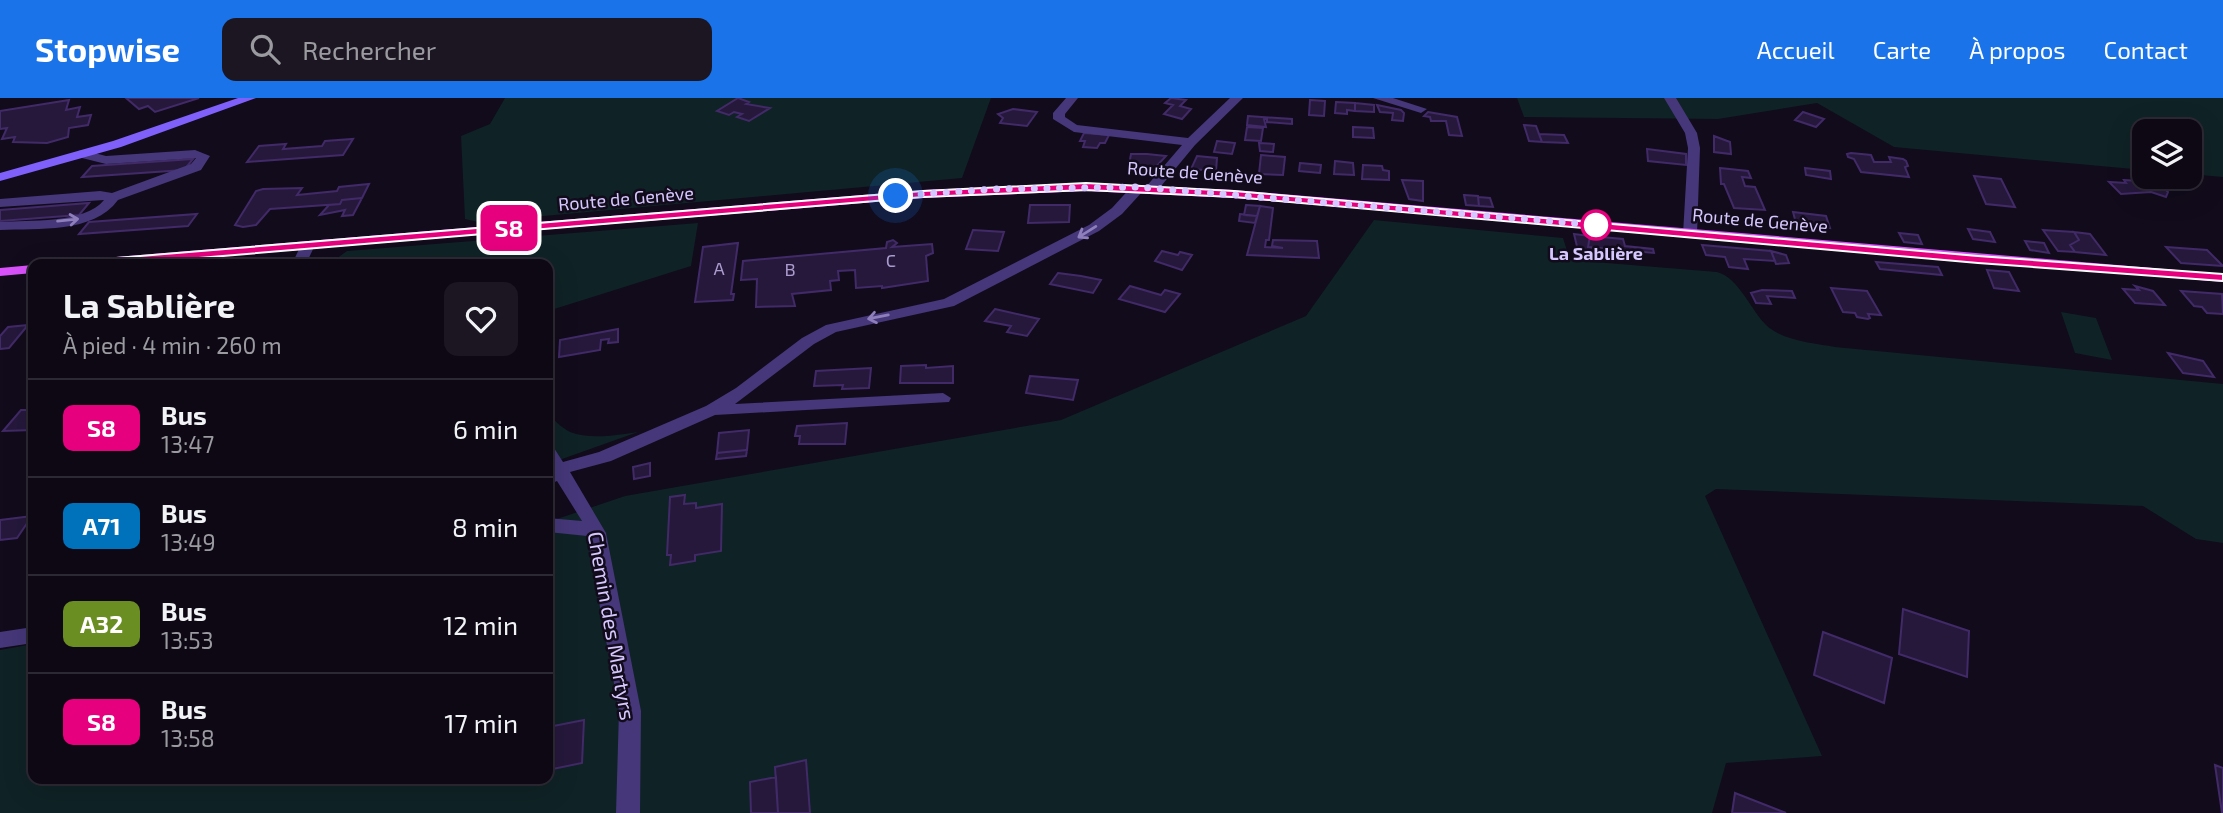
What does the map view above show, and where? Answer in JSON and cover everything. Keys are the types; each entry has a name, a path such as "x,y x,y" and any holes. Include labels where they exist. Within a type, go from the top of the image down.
{"main road":[{"name":"Route de Genève","path":"140,259 983,190 1145,188 2223,278"},
{"path":"0,272 28,269"}],"street":[{"path":"0,177 83,154 250,98"},
{"path":"1072,98 1059,113 1059,118 1074,128 1191,142"},
{"path":"554,474 606,457 712,410 742,392 808,341 831,328 949,303 1094,228 1145,188 1237,98"},
{"path":"1378,98 1421,109"},
{"path":"1670,98 1690,133 1694,148 1690,234"},
{"path":"0,203 100,195 113,197 196,167 204,156 195,154 106,160 83,154"},
{"path":"0,226 88,218 109,206 113,197"},
{"path":"301,259 308,245"},
{"path":"712,410 943,398"},
{"name":"Chemin des Martyrs","path":"554,474 588,513 597,533 630,711 628,813"},
{"path":"553,525 587,528 597,533"},
{"path":"0,640 28,636"}],"green space":[{"path":"505,98 991,98 962,178 478,222 465,219 461,136 490,124"},
{"path":"1517,98 2223,98 2223,177 2202,175 2202,119 2132,119 2132,169 1894,147 1817,103 1718,119 1524,117"},
{"path":"1374,220 1563,238 1570,260 1717,272 1725,275 1738,287 1766,325 1781,335 1808,342 1835,347 2223,384 2223,543 2196,539 2143,506 1716,489 1705,496 1822,756 1726,763 1712,813 0,813 0,650 28,645 28,784 553,784 553,520 625,496 1061,420 1306,316"},
{"path":"698,223 691,266 553,309 553,259 336,259 347,251"},
{"path":"2061,312 2096,318 2112,360 2075,353"},
{"path":"553,418 570,432 586,436 638,432 553,462"}],"building":[{"path":"126,98 199,98 155,112 148,106 139,109"},
{"path":"738,98 749,102 746,104 770,108 749,121 737,117 742,114 734,112 729,115 717,111"},
{"path":"1171,98 1186,100 1180,106 1191,109 1182,119 1164,114 1173,105 1165,103"},
{"path":"69,100 66,110 80,107 77,117 91,115 88,125 69,128 68,137 47,143 13,142 15,137 2,139 7,128 0,129 0,111"},
{"path":"1310,100 1325,101 1324,116 1309,115"},
{"path":"1336,102 1355,103 1355,111 1347,110 1347,114 1335,113"},
{"path":"1355,103 1374,105 1374,112 1355,111"},
{"path":"1377,105 1401,110 1404,113 1403,121 1392,120 1393,113 1380,112"},
{"path":"1013,109 1037,112 1027,126 1000,123 1003,118 998,114"},
{"path":"1428,112 1457,117 1462,136 1449,135 1446,121 1431,121 1430,117 1424,116"},
{"path":"1803,112 1824,119 1816,127 1795,120"},
{"path":"1248,116 1292,119 1292,124 1267,122 1267,119 1264,119 1266,127 1247,125"},
{"path":"1524,125 1536,126 1542,142 1529,141"},
{"path":"1247,127 1263,128 1261,141 1245,140"},
{"path":"1353,127 1373,128 1374,138 1353,137"},
{"path":"1084,133 1109,135 1105,143 1100,143 1097,148 1083,147 1085,141 1080,141"},
{"path":"1539,134 1564,135 1568,143 1542,142"},
{"path":"1714,136 1730,142 1731,154 1714,152"},
{"path":"353,139 343,155 247,162 259,146 286,144 283,149 322,146 325,141"},
{"path":"1217,141 1235,143 1232,154 1214,152"},
{"path":"1259,143 1274,144 1273,152 1260,151"},
{"path":"1647,149 1686,154 1686,165 1648,161"},
{"path":"1131,154 1166,156 1155,168 1129,165"},
{"path":"1847,154 1871,155 1874,162 1891,162 1889,157 1903,159 1908,166 1905,167 1909,177 1861,172 1854,159 1848,157"},
{"path":"1261,155 1285,157 1283,175 1259,174"},
{"path":"1197,156 1217,158 1216,171 1191,169"},
{"path":"193,159 184,170 82,177 92,166"},
{"path":"1335,161 1353,163 1354,175 1334,174"},
{"path":"1300,163 1321,165 1320,173 1299,171"},
{"path":"1363,165 1382,166 1383,170 1389,171 1389,180 1362,179"},
{"path":"1720,168 1748,171 1751,178 1742,177 1745,186 1755,187 1765,210 1734,208 1724,184 1721,184"},
{"path":"1805,168 1830,171 1831,179 1806,175"},
{"path":"1974,176 2001,179 2015,207 1986,204"},
{"path":"1402,180 1423,181 1423,201 1409,199"},
{"path":"2124,180 2132,180 2132,189 2165,189 2168,192 2166,197 2151,192 2121,194 2109,182 2126,183"},
{"path":"369,184 362,198 342,200 340,204 270,209 256,225 235,225 256,191 302,188 297,195"},
{"path":"1464,195 1478,196 1479,206 1466,205"},
{"path":"1478,197 1490,198 1493,207 1479,206"},
{"path":"362,198 353,215 342,216 345,210 320,215 329,205 340,204 342,200"},
{"path":"89,203 79,215 0,221 0,210"},
{"path":"1030,205 1070,205 1069,222 1028,223"},
{"path":"1246,205 1260,206 1257,216 1244,215"},
{"path":"1260,206 1273,208 1269,240 1266,240 1265,247 1283,248 1272,246 1273,240 1317,241 1319,258 1247,255"},
{"path":"1793,212 1826,216 1830,228 1796,223"},
{"path":"197,214 188,226 79,234 89,222"},
{"path":"1240,214 1257,216 1255,223 1239,221"},
{"path":"1968,229 1990,232 1995,242 1973,239"},
{"path":"973,230 1004,232 998,251 966,249"},
{"path":"2043,230 2074,232 2079,240 2070,245 2075,252 2058,251"},
{"path":"2074,232 2090,234 2106,255 2075,252 2070,245 2079,240"},
{"path":"1899,233 1918,235 1922,244 1904,242"},
{"path":"1574,234 1590,236 1588,247 1598,248 1600,256 1579,255"},
{"path":"1590,236 1623,239 1625,246 1653,249 1654,253 1588,247"},
{"path":"893,240 897,243 892,247 932,244 933,253 926,256 928,281 882,288 856,288 855,270 838,271 839,280 830,281 831,290 792,294 795,306 756,307 757,279 741,280 743,261 886,248 887,242"},
{"path":"2025,241 2044,243 2049,253 2030,250"},
{"path":"738,243 731,294 734,294 733,300 695,302 703,247"},
{"path":"1702,245 1771,251 1775,261 1744,259 1748,269 1729,267 1725,257 1706,255"},
{"path":"2166,247 2207,250 2223,266 2181,263"},
{"path":"1162,251 1192,255 1182,270 1155,261"},
{"path":"1771,251 1786,255 1789,263 1776,264"},
{"path":"1876,262 1938,267 1942,275 1880,269"},
{"path":"1987,270 2009,272 2019,291 1994,288"},
{"path":"1058,273 1101,280 1093,293 1050,284"},
{"path":"1130,286 1161,295 1165,290 1180,294 1165,312 1119,299"},
{"path":"2135,286 2153,291 2165,305 2135,303 2123,289 2139,290"},
{"path":"1831,288 1867,291 1881,315 1868,314 1868,319 1857,317 1855,313 1843,312"},
{"path":"1762,290 1792,291 1795,298 1767,296 1771,304 1756,303 1751,293"},
{"path":"2181,291 2222,294 2223,314 2207,313 2202,307 2194,306"},
{"path":"995,309 1039,319 1027,336 1007,332 1011,326 985,321"},
{"path":"28,325 9,348 0,349 0,336 8,327"},
{"path":"618,329 618,342 608,343 609,339 601,340 600,350 559,357 560,340"},
{"path":"2168,353 2203,361 2214,377 2183,373"},
{"path":"926,365 926,368 953,366 953,383 900,383 901,366"},
{"path":"871,368 869,388 814,386 816,371"},
{"path":"1030,376 1078,380 1073,400 1026,393"},
{"path":"21,410 28,410 28,430 3,431"},
{"path":"847,423 845,444 799,444 800,436 795,436 797,426"},
{"path":"749,430 747,450 717,453 719,433"},
{"path":"747,450 746,456 716,459 717,453"},
{"path":"650,463 650,476 634,479 633,467"},
{"path":"685,495 684,504 696,503 696,508 722,504 721,551 695,555 695,561 670,565 671,555 667,555 670,497"},
{"path":"28,516 28,522 17,538 0,540 0,520"},
{"path":"1903,609 1969,631 1967,677 1899,654"},
{"path":"1823,632 1892,658 1884,703 1814,675"},
{"path":"584,720 582,763 553,769 553,726"},
{"path":"806,760 810,813 778,813 775,767"},
{"path":"2215,765 2223,768 2223,813 2222,813"},
{"path":"776,777 778,813 751,813 750,782"},
{"path":"1735,793 1786,813 1732,813"}],"bus line":[{"name":"S8","path":"136,259 923,194 995,189 1138,187 2223,278"}],"place":[{"name":"La Sablière","path":"1596,225"}],"route":[{"path":"896,196 995,189 1138,187 1596,225"}]}
